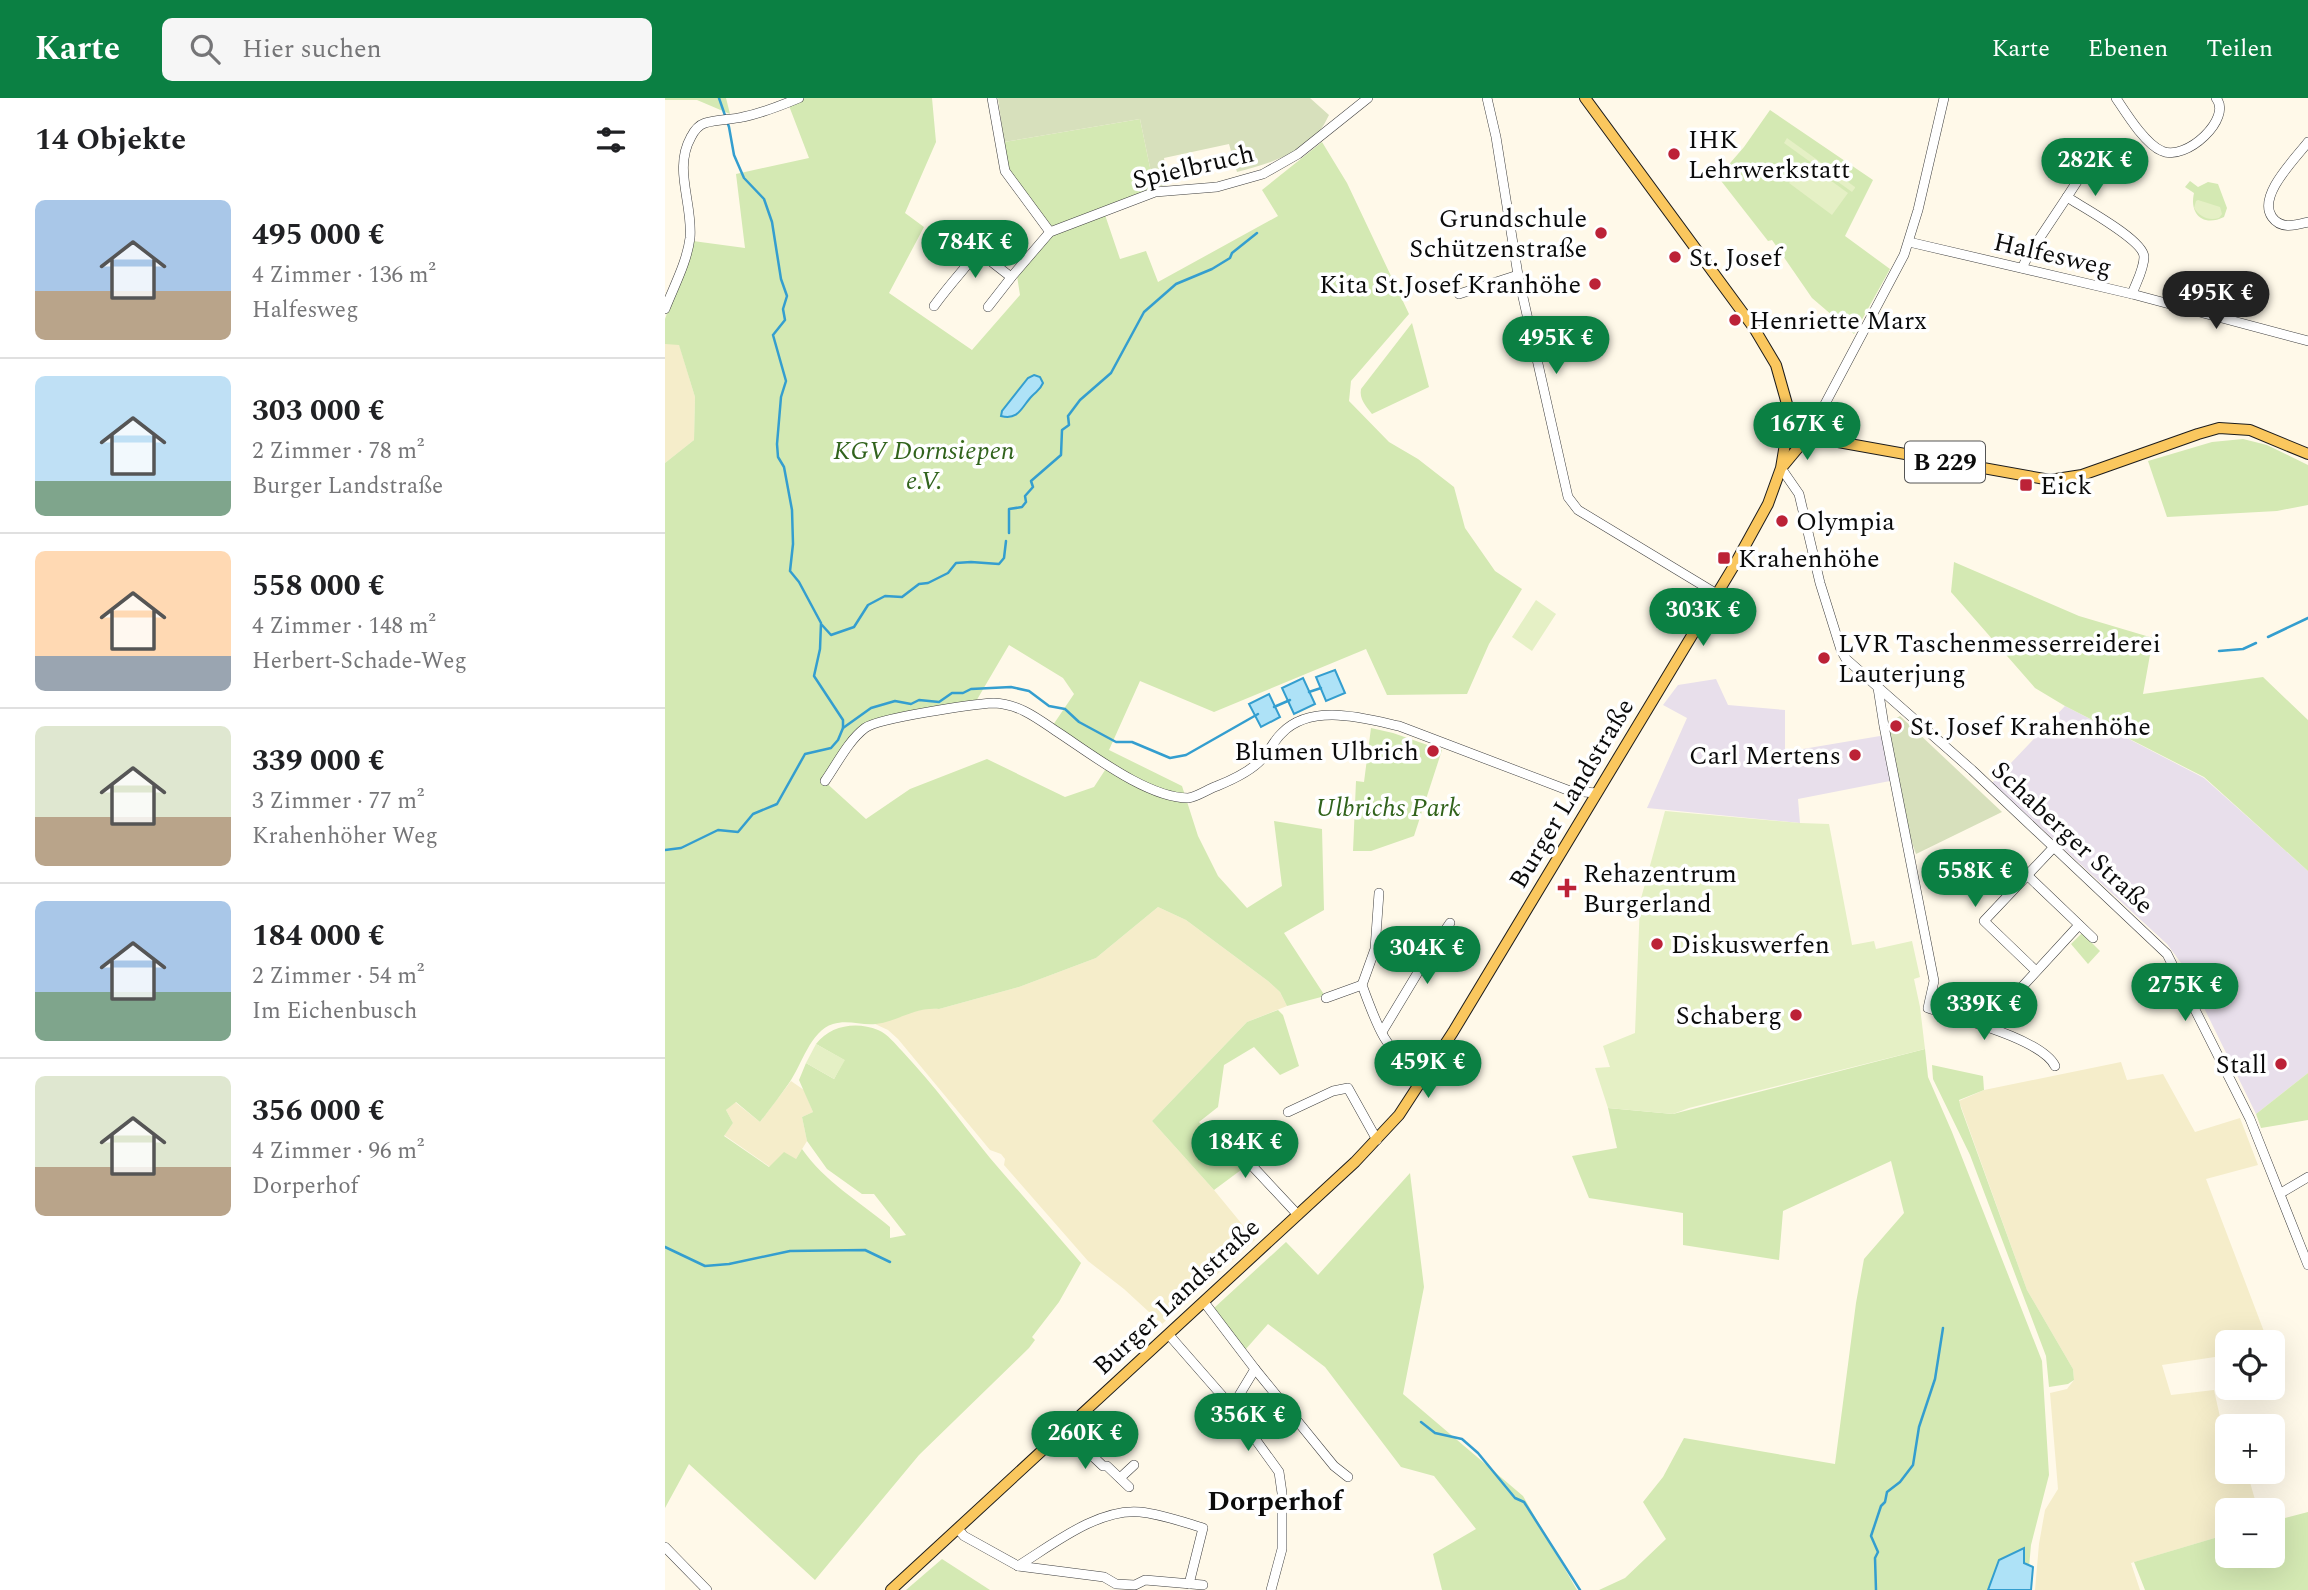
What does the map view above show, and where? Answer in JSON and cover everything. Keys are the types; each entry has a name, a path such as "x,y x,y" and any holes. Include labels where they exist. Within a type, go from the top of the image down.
{"main road":[{"name":"Burger Landstraße","path":"891,1590 1298,1215 1377,1140 1399,1115 1563,852 1759,523 1774,491 1788,433 1787,404 1778,371 1769,352 1585,98"},
{"name":"B 229","path":"1788,433 2050,480 2082,475 2219,428 2250,430 2308,454"},
{"name":"Burger Landstraße","path":"1781,468 1808,436"}],"street":[{"path":"665,309 687,253 689,211 682,167 684,150 699,126 706,122 766,111 799,98"},
{"path":"992,98 1006,174 1050,232"},
{"name":"Spielbruch","path":"988,307 1050,232 1161,191 1217,187 1263,174 1299,154 1368,98"},
{"path":"1487,98 1496,136 1518,275 1569,499 1582,513 1717,594"},
{"path":"1808,436 1883,297 1909,242 1944,98"},
{"path":"2116,98 2150,143 2158,150 2170,153 2191,148 2204,137 2220,111 2216,98"},
{"path":"2308,142 2272,190 2267,206 2273,219 2282,225 2292,226 2308,222"},
{"path":"2022,268 2080,177"},
{"path":"2067,197 2142,249 2144,260 2132,294"},
{"path":"934,306 990,236"},
{"name":"Halfesweg","path":"1909,242 2132,294 2308,341"},
{"path":"979,252 1011,277"},
{"path":"1459,294 1518,275"},
{"name":"Schaberger Straße","path":"1781,468 1798,494 1820,583 1843,654 1972,770 2167,954 2250,1119 2308,1265"},
{"path":"1878,688 1934,981 1928,1008 1991,1028 2027,1043 2047,1056 2055,1066"},
{"path":"825,781 858,734 869,725 994,704 1011,706 1029,713 1121,773 1152,789 1186,798 1228,781 1257,763 1283,731 1299,722 1337,716 1399,726 1567,790 1597,793"},
{"path":"2036,971 1984,921 2053,848"},
{"path":"2027,875 2093,938"},
{"path":"1379,893 1375,949 1362,985 1389,1049 1423,1079"},
{"path":"1382,1032 1450,923"},
{"path":"2021,988 2079,925"},
{"path":"1326,998 1362,985"},
{"path":"1288,1112 1333,1091 1348,1088 1377,1140"},
{"path":"1214,1125 1298,1215"},
{"path":"2281,1193 2308,1177"},
{"path":"1204,1302 1255,1369 1334,1465 1348,1477"},
{"path":"1169,1335 1232,1407 1275,1463 1281,1479 1283,1549 1271,1590"},
{"path":"1232,1407 1255,1369"},
{"path":"1065,1430 1129,1487"},
{"path":"1120,1478 1134,1465"},
{"path":"1018,1566 1099,1519 1117,1513 1143,1512 1203,1528 1189,1584"},
{"path":"958,1529 964,1536 1018,1566 1104,1577 1117,1584 1135,1585 1145,1580 1203,1585"},
{"path":"665,1547 707,1590"}],"shaded area":[{"path":"665,344 679,344 695,397 694,440 665,463"},
{"path":"1716,679 1728,705 1785,710 1785,752 1886,735 1895,780 1798,799 1800,823 1647,808 1687,718 1663,705 1678,685"},
{"path":"2065,706 2204,778 2308,871 2308,1073 2256,1114 2184,967 2167,944 1992,783"},
{"path":"1158,907 1186,920 1268,981 1280,992 1287,1006 1247,1022 1152,1121 1255,1240 1162,1324 1088,1261 1004,1165 1005,1159 1001,1154 990,1150 898,1039 875,1024 908,1013 928,1008 939,1009 1019,987 1096,958"},
{"path":"2121,1062 2127,1080 2163,1074 2195,1132 2240,1118 2258,1165 2206,1179 2263,1330 2215,1330 2215,1357 2162,1365 2171,1395 2214,1390 2219,1414 2215,1414 2215,1484 2250,1484 2255,1498 2215,1498 2215,1538 2131,1563 2140,1590 2035,1590 2045,1510 2058,1489 2050,1393 2067,1389 2074,1380 2073,1369 2027,1290 1959,1101 1984,1090"},
{"path":"791,1081 804,1090 813,1112 802,1117 807,1141 796,1159 770,1167 724,1135 733,1123 726,1110 735,1102 760,1122"}],"green space":[{"path":"665,98 726,98 730,114 697,100"},
{"name":"KGV Dornsiepen e.V.","path":"786,98 932,98 936,142 905,213 924,227 889,293 972,350 1020,295 1017,276 1053,234 1051,225 1010,174 1004,142 1140,119 1154,187 1103,209 1120,259 1146,251 1158,282 1278,216 1262,190 1322,142 1347,183 1409,314 1351,381 1349,401 1389,442 1418,459 1454,487 1465,528 1495,571 1522,589 1489,644 1467,694 1387,695 1366,649 1214,712 1140,681 1109,750 1182,786 1198,836 1218,876 1247,908 1282,886 1274,821 1322,829 1324,910 1284,933 1325,996 1287,1006 1280,992 1268,981 1186,920 1158,907 1096,958 1019,987 939,1009 914,1012 884,1022 833,1024 812,1041 789,1083 760,1122 736,1102 726,1110 733,1123 724,1136 769,1167 784,1152 796,1159 802,1149 832,1181 890,1227 890,1238 906,1235 874,1194 862,1194 827,1169 807,1141 802,1117 813,1112 799,1080 806,1063 834,1079 844,1060 816,1044 829,1033 844,1026 878,1030 891,1039 914,1064 990,1158 1081,1263 1059,1302 1032,1337 1035,1340 1029,1348 919,1455 815,1580 689,1464 665,1508 665,463 694,440 695,397 679,345 665,344 665,319 693,241 745,248 736,174 809,158","holes":["1009,645 1063,678 1074,694 1053,725 1109,764 1094,787 1065,797 987,759 910,789 866,819 822,779 877,720 975,703"]},
{"path":"998,98 1310,98 1329,115 1319,132 1300,148 1237,172 1229,144 1164,158 1168,185 1154,187 1140,119 1004,142"},
{"path":"1770,110 1873,180 1845,236 1890,269 1854,334 1812,298 1772,240 1768,241 1718,177 1744,147"},
{"path":"1787,138 1855,187 1852,192 1784,143"},
{"path":"1805,162 1848,193 1832,215 1789,183"},
{"path":"2190,181 2198,187 2208,182 2218,184 2227,208 2224,217 2210,221 2204,220 2196,213 2194,193 2185,187"},
{"path":"2198,200 2220,207 2222,214 2215,219 2202,216 2194,208"},
{"path":"1412,323 1429,387 1372,414 1362,399 1361,389"},
{"path":"2243,439 2267,445 2308,465 2308,505 2277,511 2167,517 2148,461 2212,442"},
{"path":"1954,562 2079,616 2153,638 2143,694 2263,677 2308,720 2308,871 2204,777 2035,688 1951,592"},
{"path":"1536,600 1556,614 1532,651 1512,637"},
{"path":"1900,716 2002,812 1916,854 1910,837 1887,724"},
{"name":"Ulbrichs Park","path":"1371,728 1442,750 1414,836 1371,851 1353,851 1356,781 1364,782"},
{"path":"1665,811 1829,824 1852,945 1874,941 1876,949 1912,941 1920,977 1914,979 1925,1049 1673,1114 1608,1108 1595,1068 1610,1067 1603,1046 1635,1033 1640,902"},
{"path":"2082,933 2100,951 2088,964 2071,944"},
{"path":"1278,1010 1283,1015 1299,1066 1280,1075 1254,1047 1224,1065 1218,1107 1199,1122 1245,1167 1214,1190 1152,1121 1247,1022"},
{"path":"816,1044 845,1060 834,1079 806,1063"},
{"path":"1925,1049 1928,1077 2042,1361 2049,1475 2031,1545 2027,1590 1599,1590 1625,1578 1666,1539 1643,1502 1663,1477 1684,1438 1835,1464 1864,1259 1904,1213 1891,1161 1783,1211 1779,1260 1683,1245 1683,1213 1589,1198 1572,1156 1617,1148 1608,1108 1673,1114"},
{"path":"1932,1065 1983,1076 1984,1090 1959,1100 1961,1108 2027,1290 2073,1369 2074,1380 2068,1384 2049,1387 2046,1356 1970,1155 1933,1079"},
{"path":"2308,1073 2308,1120 2261,1128 2256,1114"},
{"path":"1410,1173 1424,1287 1403,1394 1523,1496 1577,1590 1442,1590 1433,1554 1476,1529 1434,1476 1401,1467 1325,1367 1268,1324 1245,1350 1214,1308 1286,1242 1318,1275"},
{"path":"2308,1512 2308,1590 2145,1590 2134,1562 2215,1538 2215,1568 2285,1568 2285,1518"},
{"path":"942,1559 990,1590 906,1590"}],"water":[{"path":"1034,375 1040,377 1043,383 1040,389 1016,415 1001,416 1028,378"},
{"path":"1335,670 1345,693 1326,701 1316,677"},
{"path":"1303,678 1315,704 1294,714 1282,688"},
{"path":"1269,694 1280,717 1261,727 1249,704"},
{"path":"2024,1548 2024,1563 2033,1567 2031,1590 1988,1590 1999,1560"}],"waterway":[{"path":"719,98 729,127 734,155 744,178 764,199 772,222 781,279 787,296 783,309 785,320 773,335 786,381 781,397 777,444 792,510 793,544 790,571 821,623 820,649 814,676 843,720 843,728"},
{"path":"1009,533 1009,509 1022,507 1026,502 1025,496 1033,487 1031,481 1061,455 1062,430 1069,425 1068,416 1080,400 1111,373 1144,312 1176,284 1212,269 1230,258 1232,253 1257,233"},
{"path":"822,625 831,635 854,627 868,605 885,596 902,597 919,584 928,583 948,573 956,563 999,564 1004,558 1006,541"},
{"path":"2268,637 2308,618"},
{"path":"2219,651 2243,649 2256,643"},
{"path":"665,850 681,848 718,830 738,832 753,814 777,804 805,754 831,748 843,728 871,708 895,701 911,704 919,700 939,702 952,693 963,693 971,689 1011,687 1029,691 1049,706 1065,709 1079,722 1116,742 1132,742 1170,758 1186,755 1258,714"},
{"path":"1309,692 1321,688"},
{"path":"1274,707 1290,700"},
{"path":"665,1247 705,1266 729,1264 790,1251 865,1250 890,1262"},
{"path":"1876,1590 1875,1558 1878,1552 1871,1536 1887,1492 1900,1482 1913,1465 1919,1427 1935,1379 1943,1328"},
{"path":"1421,1422 1435,1433 1462,1439 1478,1453 1515,1498 1524,1502 1580,1590"}],"place":[{"name":"IHK Lehrwerkstatt","path":"1674,154"},
{"name":"Grundschule Schützenstraße","path":"1601,233"},
{"name":"St. Josef","path":"1675,257"},
{"name":"Kita St.Josef Kranhöhe","path":"1595,284"},
{"name":"Henriette Marx","path":"1735,320"},
{"name":"Eick","path":"2026,485"},
{"name":"Olympia","path":"1782,521"},
{"name":"Krahenhöhe","path":"1724,558"},
{"name":"LVR Taschenmesserreiderei Lauterjung","path":"1824,658"},
{"name":"St. Josef Krahenhöhe","path":"1896,726"},
{"name":"Blumen Ulbrich","path":"1433,751"},
{"name":"Carl Mertens","path":"1855,755"},
{"name":"Rehazentrum Burgerland","path":"1567,888"},
{"name":"Diskuswerfen","path":"1657,944"},
{"name":"Schaberg","path":"1796,1015"},
{"name":"Stall","path":"2281,1064"}],"district":[{"name":"Dorperhof","path":"1275,1500"}]}
